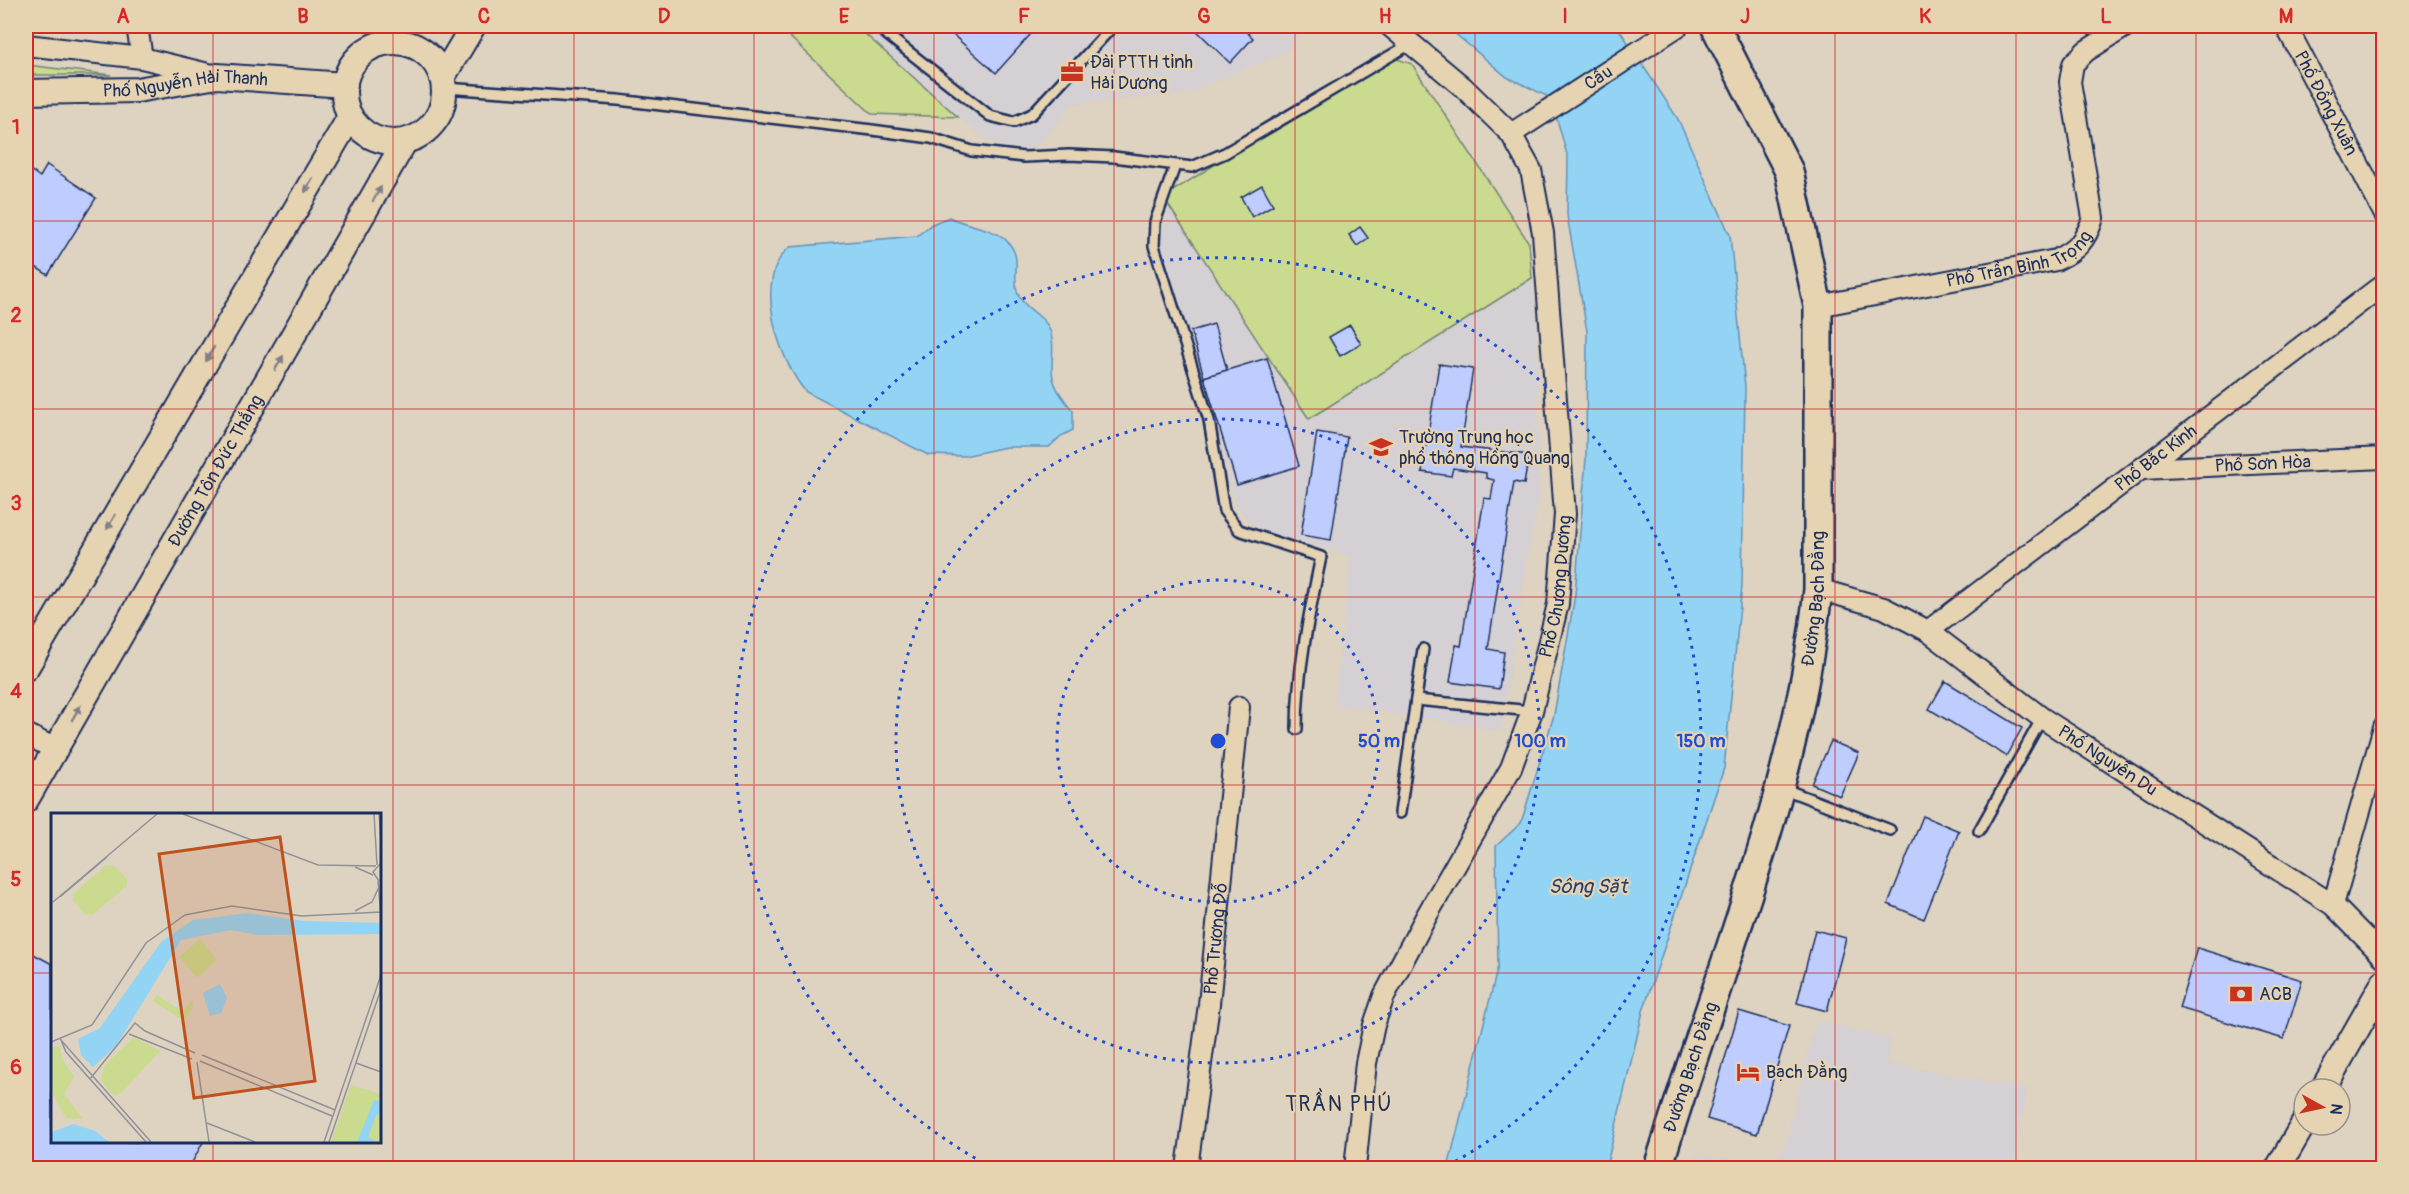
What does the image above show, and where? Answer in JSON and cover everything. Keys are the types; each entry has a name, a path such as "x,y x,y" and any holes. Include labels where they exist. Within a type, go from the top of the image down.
{"main road":[{"name":"Đường Bạch Đằng","path":"1658,1168 1779,788 1813,631 1818,589 1818,306 1789,171 1715,26"}],"street":[{"path":"137,26 142,58"},
{"path":"444,83 474,26"},
{"name":"Phố Chương Dương","path":"1355,1168 1366,1063 1374,1025 1384,996 1427,915 1511,768 1532,711 1558,604 1565,514 1543,233 1531,170 1511,134 1412,43 1390,26"},
{"name":"Phố Trần Bình Trọng","path":"1818,306 2056,260 2074,252 2086,238 2093,218 2070,82 2073,64 2086,51 2127,26"},
{"name":"Phố Đồng Xuân","path":"2286,26 2384,213"},
{"name":"Cầu","path":"1511,134 1670,30"},
{"path":"392,34 423,50 439,66 444,83 442,111 429,130 405,141 386,143 365,134 350,117 343,95 347,73 360,54 392,34"},
{"path":"26,45 142,58 217,76"},
{"name":"Phố Nguyễn Hải Thanh","path":"26,92 137,90 217,76 345,85"},
{"path":"26,668 350,117"},
{"name":"Đường Tôn Đức Thắng","path":"26,800 405,141"},
{"name":"Phố Bắc Kinh","path":"1928,631 2384,284"},
{"name":"Phố Sơn Hòa","path":"2141,469 2384,458"},
{"name":"Phố Nguyễn Du","path":"1818,589 1884,608 1928,631 2042,718 2334,905 2384,957"},
{"name":"Phố Trương Đỗ","path":"1187,1168 1209,1004 1239,708"},
{"path":"2334,905 2384,727"},
{"path":"26,734 56,749"},
{"path":"2330,1077 2384,981"},
{"path":"2278,1168 2296,1137"}],"lane":[{"path":"876,26 990,116 1014,122 1032,114 1113,26"},
{"path":"444,83 618,100 872,130 931,138 972,151 1024,158 1069,155 1114,157 1175,166 1192,166 1225,153 1412,43"},
{"path":"1175,166 1155,222 1154,246 1209,420 1224,511 1239,530 1321,557 1308,617 1297,707 1297,729"},
{"path":"1400,813 1423,649"},
{"path":"1416,700 1532,711"},
{"path":"1979,831 2042,718"},
{"path":"1779,788 1890,830"}],"shaded area":[{"name":"Đài PTTH tỉnh Hải Dương","path":"856,26 1306,26 1286,51 1186,94 1073,104 1039,146 1024,150 1004,147 982,137"},
{"name":"Trường Trung học phổ thông Hồng Quang","path":"1170,206 1309,419 1532,278 1537,317 1539,503 1528,551 1501,731 1334,704 1351,556 1267,533 1247,520 1235,504 1206,387 1161,250 1161,233"},
{"path":"1816,1021 1890,1039 1887,1063 2027,1089 2013,1168 1691,1168 1695,1154 1763,1165 1783,1151"}],"green space":[{"path":"778,26 856,26 958,117 872,114"},
{"path":"1389,56 1412,64 1529,243 1532,278 1309,419 1163,197"},
{"path":"26,65 111,75 26,75"}],"water":[{"name":"Sông Sặt","path":"1446,26 1617,26 1678,119 1730,235 1745,387 1742,585 1724,768 1643,1011 1606,1168 1448,1168 1498,966 1496,846 1521,823 1554,715 1575,595 1586,458 1587,331 1567,215 1568,158 1551,98 1507,77"},
{"path":"949,217 993,232 1005,239 1016,258 1016,284 1019,297 1048,326 1052,341 1053,380 1073,411 1073,430 1061,436 1049,447 1006,447 964,456 928,455 806,392 787,361 773,320 771,298 772,278 778,261 790,247 917,236 932,224"}],"building":[{"path":"943,26 1038,26 996,73"},
{"path":"1192,26 1240,26 1253,38 1230,63"},
{"path":"47,165 96,198 48,275 26,261 26,167 40,177"},
{"path":"1262,185 1273,205 1252,217 1241,197"},
{"path":"1360,227 1368,238 1357,246 1349,235"},
{"path":"1214,324 1227,370 1204,377 1191,331"},
{"path":"1350,325 1361,344 1340,356 1329,337"},
{"path":"1267,358 1299,466 1237,485 1204,377"},
{"path":"1439,364 1473,369 1461,447 1529,455 1524,484 1514,482 1488,649 1504,652 1499,689 1450,682 1456,645 1461,646 1484,498 1491,499 1494,480 1486,478 1486,473 1453,468 1451,476 1422,472"},
{"path":"1317,432 1347,437 1331,540 1301,535"},
{"path":"1945,681 2022,728 2006,756 1929,709"},
{"path":"1831,741 1859,753 1840,796 1812,784"},
{"path":"1923,816 1959,831 1924,919 1888,904"},
{"path":"1815,930 1846,938 1827,1011 1797,1003"},
{"name":"ACB","path":"2197,948 2302,980 2284,1039 2179,1008"},
{"path":"28,951 51,963 51,1143 202,1143 189,1168 26,1168 26,956"},
{"name":"Bạch Đằng","path":"1739,1011 1789,1026 1757,1134 1707,1119"}],"place":[{"name":"Đài PTTH tỉnh Hải Dương","path":"1072,72"},
{"name":"Trường Trung học phổ thông Hồng Quang","path":"1381,447"},
{"name":"ACB","path":"2241,994"},
{"name":"Bạch Đằng","path":"1748,1072"}],"district":[{"name":"TRẦN PHÚ","path":"1339,1104"}]}
